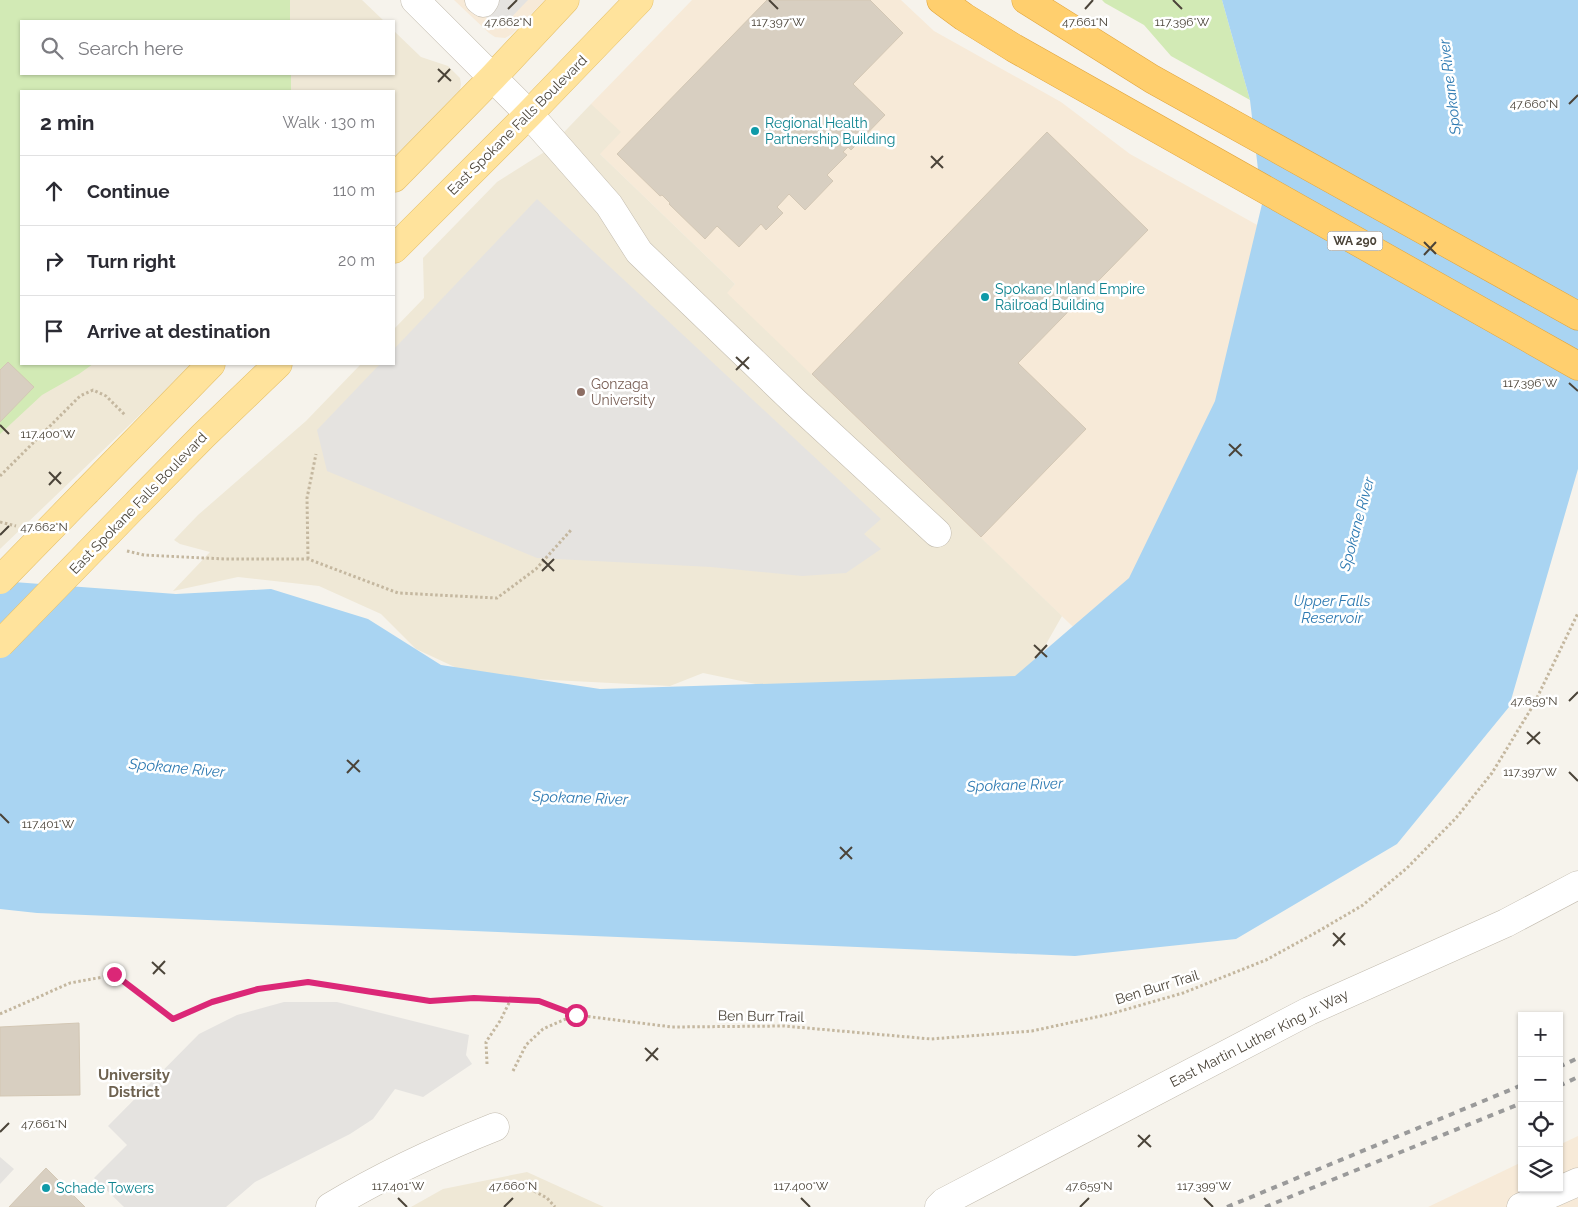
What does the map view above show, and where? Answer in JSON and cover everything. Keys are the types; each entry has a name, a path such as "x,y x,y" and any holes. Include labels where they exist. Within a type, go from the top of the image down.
{"highway":[{"name":"WA 290","path":"941,0 964,17 1014,48 1578,366"},
{"path":"1026,0 1152,79 1578,316"}],"main road":[{"path":"395,177 565,0"},
{"name":"East Spokane Falls Boulevard","path":"395,248 529,114 639,0"},
{"path":"0,580 211,365"},
{"name":"East Spokane Falls Boulevard","path":"0,644 203,436 277,365"}],"street":[{"path":"479,0 482,3 485,0"},
{"path":"427,4 529,114 609,205 640,252 795,402 937,532"},
{"name":"East Martin Luther King Jr. Way","path":"934,1205 1308,1011 1506,923 1578,885"},
{"path":"330,1207 407,1164 495,1127"},
{"path":"1521,1207 1578,1182"}],"path":[{"path":"0,476 80,396 93,390 106,396 128,418"},
{"path":"308,559 307,498 316,454"},
{"path":"0,522 18,526"},
{"path":"126,551 144,555 198,558 308,559 398,593 496,598 536,569 571,530"},
{"name":"Ben Burr Trail","path":"0,1014 70,983 114,974 173,1019 212,1002 258,989 308,982 430,1001 474,998 539,1001 576,1015 672,1027 784,1026 931,1038 1032,1031 1110,1014 1191,990 1266,960 1363,905 1407,868 1456,818 1492,772 1534,704 1578,613"},
{"path":"487,1064 486,1042 512,999"},
{"path":"513,1071 526,1045 543,1029 576,1015"},
{"path":"521,1184 547,1198 555,1207"}],"shaded area":[{"path":"0,0 362,0 383,20 20,20 20,75 395,75 395,32 421,57 448,66 460,78 460,90 395,157 395,90 20,90 20,365 192,365 0,549"},
{"path":"454,0 545,0 512,34 505,38 495,37 489,33"},
{"path":"468,0 528,0 502,27 496,27"},
{"path":"692,0 901,0 934,31 1061,102 1130,154 1476,347 1251,798 726,293 735,284 600,154 591,104"},
{"name":"Gonzaga University","path":"591,104 621,132 600,154 735,284 727,293 1062,616 1041,653 1011,683 770,687 703,673 670,686 474,676 416,649 381,614 319,586 238,577 173,591 210,552 180,544 174,540 198,515 306,421 360,365 395,365 395,328 424,298 423,258 497,182 546,151"},
{"path":"537,199 881,519 864,534 881,549 846,573 802,576 711,567 537,558 327,471 317,430 379,365 395,365 395,348"},
{"path":"284,1002 337,1002 469,1035 466,1055 472,1064 423,1097 395,1089 373,1119 350,1134 255,1182 226,1207 124,1207 94,1178 127,1145 108,1126 199,1034 237,1015"},
{"path":"1578,1136 1578,1207 1428,1207 1518,1164 1518,1192 1563,1192 1563,1143"},
{"path":"0,1157 14,1169 0,1184"},
{"path":"527,1172 604,1207 411,1207 443,1189"}],"green space":[{"path":"0,0 290,0 290,20 20,20 20,75 291,75 291,90 20,90 20,365 92,365 42,395 0,434"},
{"path":"1102,0 1222,0 1250,100 1171,56 1144,25"}],"water":[{"name":"Upper Falls Reservoir","path":"1222,0 1578,0 1578,469 1509,707 1397,844 1236,939 1075,956 37,913 0,909 0,581 176,594 271,589 368,619 441,665 600,689 1015,676 1129,578 1215,401 1262,204 1250,100"}],"building":[{"name":"Regional Health Partnership Building","path":"767,0 870,0 903,33 853,84 885,115 851,150 848,147 843,152 847,155 827,175 833,181 805,210 789,194 777,207 783,213 766,230 761,224 739,247 717,226 705,239 662,195 660,196 617,154"},
{"name":"Spokane Inland Empire Railroad Building","path":"1047,132 1148,230 1018,363 1086,429 981,537 812,374"},
{"path":"8,362 34,387 0,422 0,370"},
{"path":"79,1023 80,1095 0,1096 0,1027"},
{"name":"Schade Towers","path":"46,1168 85,1207 9,1207"}],"railway":[{"path":"1563,1065 1578,1058"},
{"path":"1563,1084 1578,1077"},
{"path":"1227,1207 1518,1087"},
{"path":"1265,1207 1518,1105"}],"place":[{"name":"Regional Health Partnership Building","path":"755,131"},
{"name":"Spokane Inland Empire Railroad Building","path":"985,297"},
{"name":"Gonzaga University","path":"581,392"},
{"name":"Schade Towers","path":"46,1188"}],"district":[{"name":"University District","path":"134,1084"}],"route":[{"path":"114,974 173,1019 212,1002 258,989 308,982 430,1001 474,998 539,1001 576,1015"}],"water label":[{"name":"Spokane River","path":"1450,87"},
{"name":"Spokane River","path":"1357,524"},
{"name":"Spokane River","path":"177,768"},
{"name":"Spokane River","path":"1015,785"},
{"name":"Spokane River","path":"580,798"}]}
